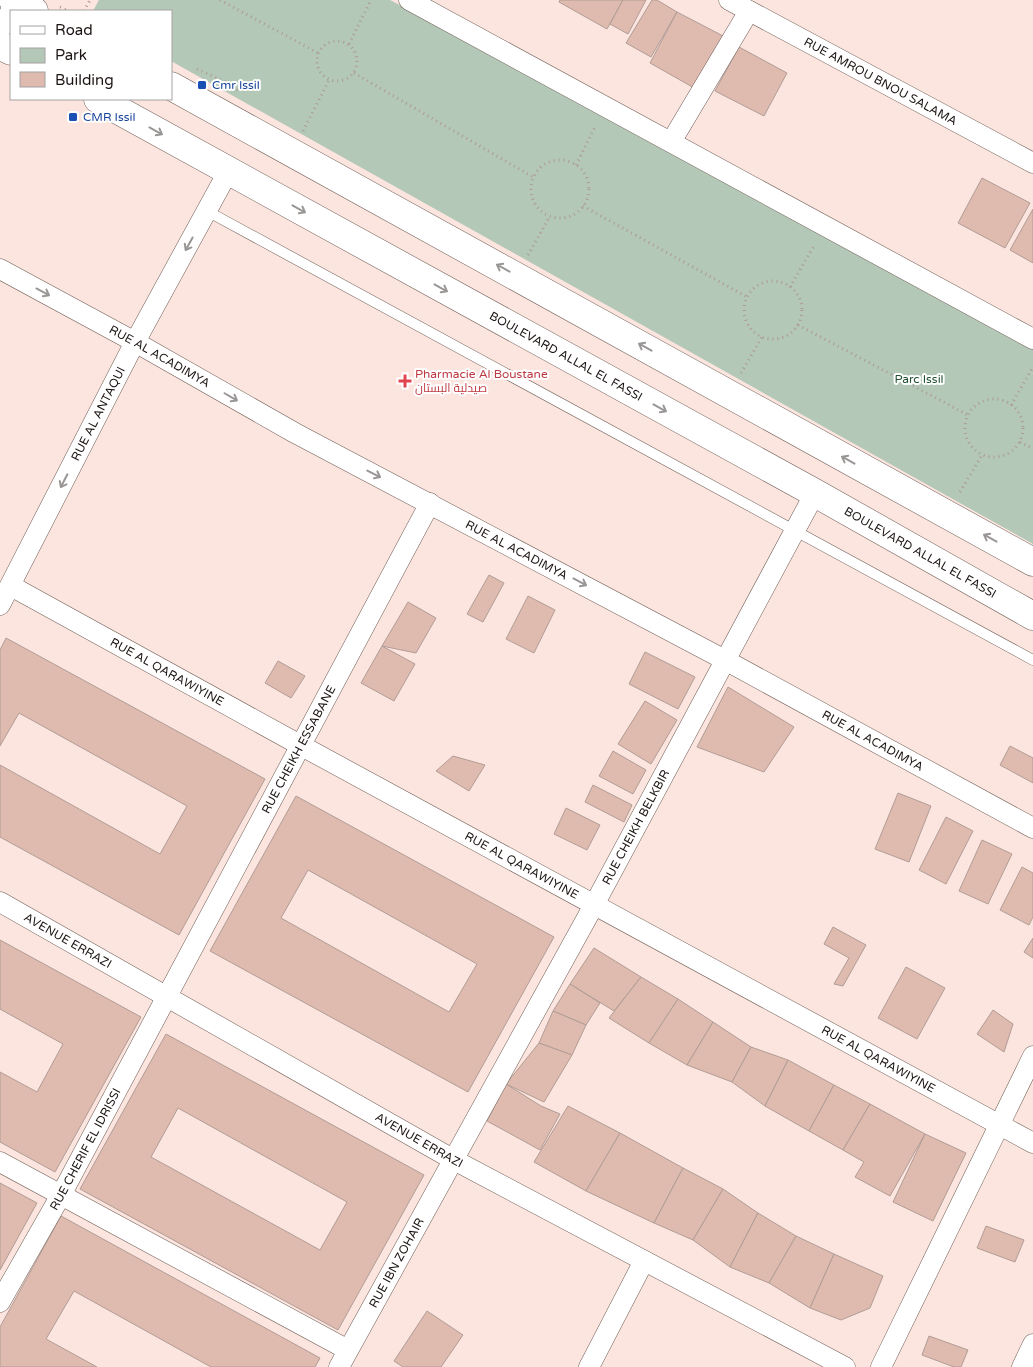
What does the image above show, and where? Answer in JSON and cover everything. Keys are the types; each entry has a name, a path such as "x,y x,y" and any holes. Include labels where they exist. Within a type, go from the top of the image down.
{"main road":[{"path":"172,87 1033,562"},
{"name":"BOULEVARD ALLAL EL FASSI","path":"100,100 815,493 1033,616"}],"street":[{"path":"409,0 1033,338"},
{"name":"RUE AMROU BNOU SALAMA","path":"729,0 1033,162"},
{"path":"671,142 748,11"},
{"path":"0,30 10,16"},
{"name":"RUE AL ANTAQUI","path":"0,605 135,342 229,170"},
{"name":"RUE AL ACADIMYA","path":"0,270 135,342 295,433 725,660 1033,828"},
{"name":"RUE CHEIKH BELKBIR","path":"454,1160 594,905 815,493"},
{"name":"RUE CHEIKH ESSABANE","path":"167,996 430,503"},
{"name":"RUE AL QARAWIYINE","path":"11,586 1033,1143"},
{"name":"AVENUE ERRAZI","path":"0,902 454,1160 846,1367"},
{"name":"RUE CHERIF EL IDRISSI","path":"0,1302 61,1195 167,996"},
{"path":"880,1367 1033,1056"},
{"name":"RUE IBN ZOHAIR","path":"343,1358 454,1160"},
{"path":"0,1162 61,1195 343,1358"},
{"path":"589,1367 644,1261"},
{"path":"1022,1367 1033,1344"}],"lane":[{"path":"207,211 1033,660"}],"path":[{"path":"220,0 318,54"},
{"path":"348,44 371,0"},
{"path":"340,41 348,44 355,50 358,57 358,66 354,73 347,79 338,82 322,76 316,62 323,46 331,42 340,41"},
{"path":"354,73 533,177"},
{"path":"300,136 329,80"},
{"path":"576,165 605,106"},
{"path":"557,160 567,160 576,165 584,173 589,184 588,195 583,206 574,214 562,218 550,216 540,210 533,200 531,189 533,177 539,169 547,163 557,160"},
{"path":"583,206 747,297"},
{"path":"528,256 550,216"},
{"path":"790,287 825,226"},
{"path":"766,282 779,282 790,287 799,298 802,311 798,325 788,335 775,339 762,337 752,330 745,320 744,308 747,297 755,287 766,282"},
{"path":"798,325 968,415"},
{"path":"740,374 762,337"},
{"path":"1011,405 1033,367"},
{"path":"992,399 1002,400 1011,405 1020,415 1023,429 1020,442 1013,450 1003,456 992,457 982,455 972,448 966,438 965,426 968,415 979,404 992,399"},
{"path":"1020,442 1033,449"},
{"path":"956,499 982,455"}],"green space":[{"name":"Parc Issil","path":"99,0 390,0 888,260 1033,340 1033,544 172,62 172,10 94,10"}],"building":[{"path":"560,0 623,0 607,29 559,2"},
{"path":"623,0 646,0 628,34 610,24"},
{"path":"652,0 657,0 677,12 651,57 626,43"},
{"path":"677,12 725,37 696,89 650,63"},
{"path":"739,47 787,73 764,116 715,91"},
{"path":"982,178 1030,203 1005,248 958,223"},
{"path":"1033,209 1033,263 1010,250"},
{"path":"489,575 504,583 483,622 467,614"},
{"path":"528,596 555,610 534,653 506,639"},
{"path":"408,602 436,618 416,653 382,646"},
{"path":"6,638 265,779 179,935 0,837 0,765 160,854 187,806 19,713 0,746 0,650"},
{"path":"382,646 415,664 394,701 361,683"},
{"path":"645,652 695,677 678,709 629,684"},
{"path":"278,661 305,676 291,698 265,683"},
{"path":"728,687 794,727 764,772 697,747"},
{"path":"645,701 677,720 651,764 618,744"},
{"path":"1010,746 1033,758 1033,783 1000,765"},
{"path":"613,751 646,770 633,794 599,776"},
{"path":"453,756 485,765 469,791 436,771"},
{"path":"593,785 632,805 624,822 585,802"},
{"path":"898,793 931,806 909,862 875,849"},
{"path":"296,796 554,937 468,1092 210,951","holes":["308,870 477,964 449,1012 281,918"]},
{"path":"566,808 600,825 587,850 554,834"},
{"path":"946,817 973,831 946,884 919,870"},
{"path":"982,840 1012,854 988,904 959,891"},
{"path":"1022,867 1033,873 1033,917 1029,925 1000,910"},
{"path":"833,927 866,945 843,986 834,984 849,958 824,944"},
{"path":"1033,938 1033,958 1024,952"},
{"path":"0,940 141,1017 55,1172 0,1142 0,1072 37,1092 63,1044 0,1009"},
{"path":"594,948 641,977 614,1011 570,984"},
{"path":"906,967 945,988 917,1039 878,1018"},
{"path":"641,977 678,999 649,1043 609,1018"},
{"path":"570,984 600,1003 586,1025 553,1011"},
{"path":"678,999 713,1022 687,1065 649,1043"},
{"path":"993,1010 1013,1024 1004,1052 977,1034"},
{"path":"553,1011 586,1025 572,1055 539,1043"},
{"path":"713,1022 751,1047 732,1082 687,1065"},
{"path":"166,1034 424,1175 338,1330 80,1189","holes":["178,1108 347,1202 320,1250 151,1157"]},
{"path":"539,1043 572,1055 544,1102 506,1084"},
{"path":"751,1047 788,1060 765,1106 732,1082"},
{"path":"788,1060 834,1085 809,1131 765,1106"},
{"path":"506,1084 541,1106 560,1114 540,1150 487,1121"},
{"path":"834,1085 870,1104 843,1150 809,1131"},
{"path":"870,1104 925,1134 890,1196 855,1177 864,1162 843,1150"},
{"path":"568,1106 620,1133 586,1191 534,1162"},
{"path":"620,1133 683,1168 654,1223 586,1191"},
{"path":"925,1134 966,1153 933,1221 893,1202"},
{"path":"683,1168 723,1189 693,1240 654,1223"},
{"path":"0,1183 37,1203 0,1270"},
{"path":"723,1189 758,1213 730,1267 693,1240"},
{"path":"758,1213 796,1236 769,1283 730,1267"},
{"path":"61,1216 320,1358 315,1367 211,1367 74,1291 46,1339 97,1367 0,1367 0,1327"},
{"path":"986,1226 1024,1240 1015,1262 977,1248"},
{"path":"796,1236 834,1254 810,1308 769,1283"},
{"path":"834,1254 883,1276 870,1308 841,1320 810,1308"},
{"path":"427,1311 463,1335 441,1367 403,1367 394,1361"},
{"path":"929,1336 968,1350 961,1367 954,1367 922,1355"}],"place":[{"name":"Cmr Issil","path":"202,85"},
{"name":"CMR Issil","path":"73,117"},
{"name":"Pharmacie Al Boustane صيدلية البستان","path":"405,381"}]}
